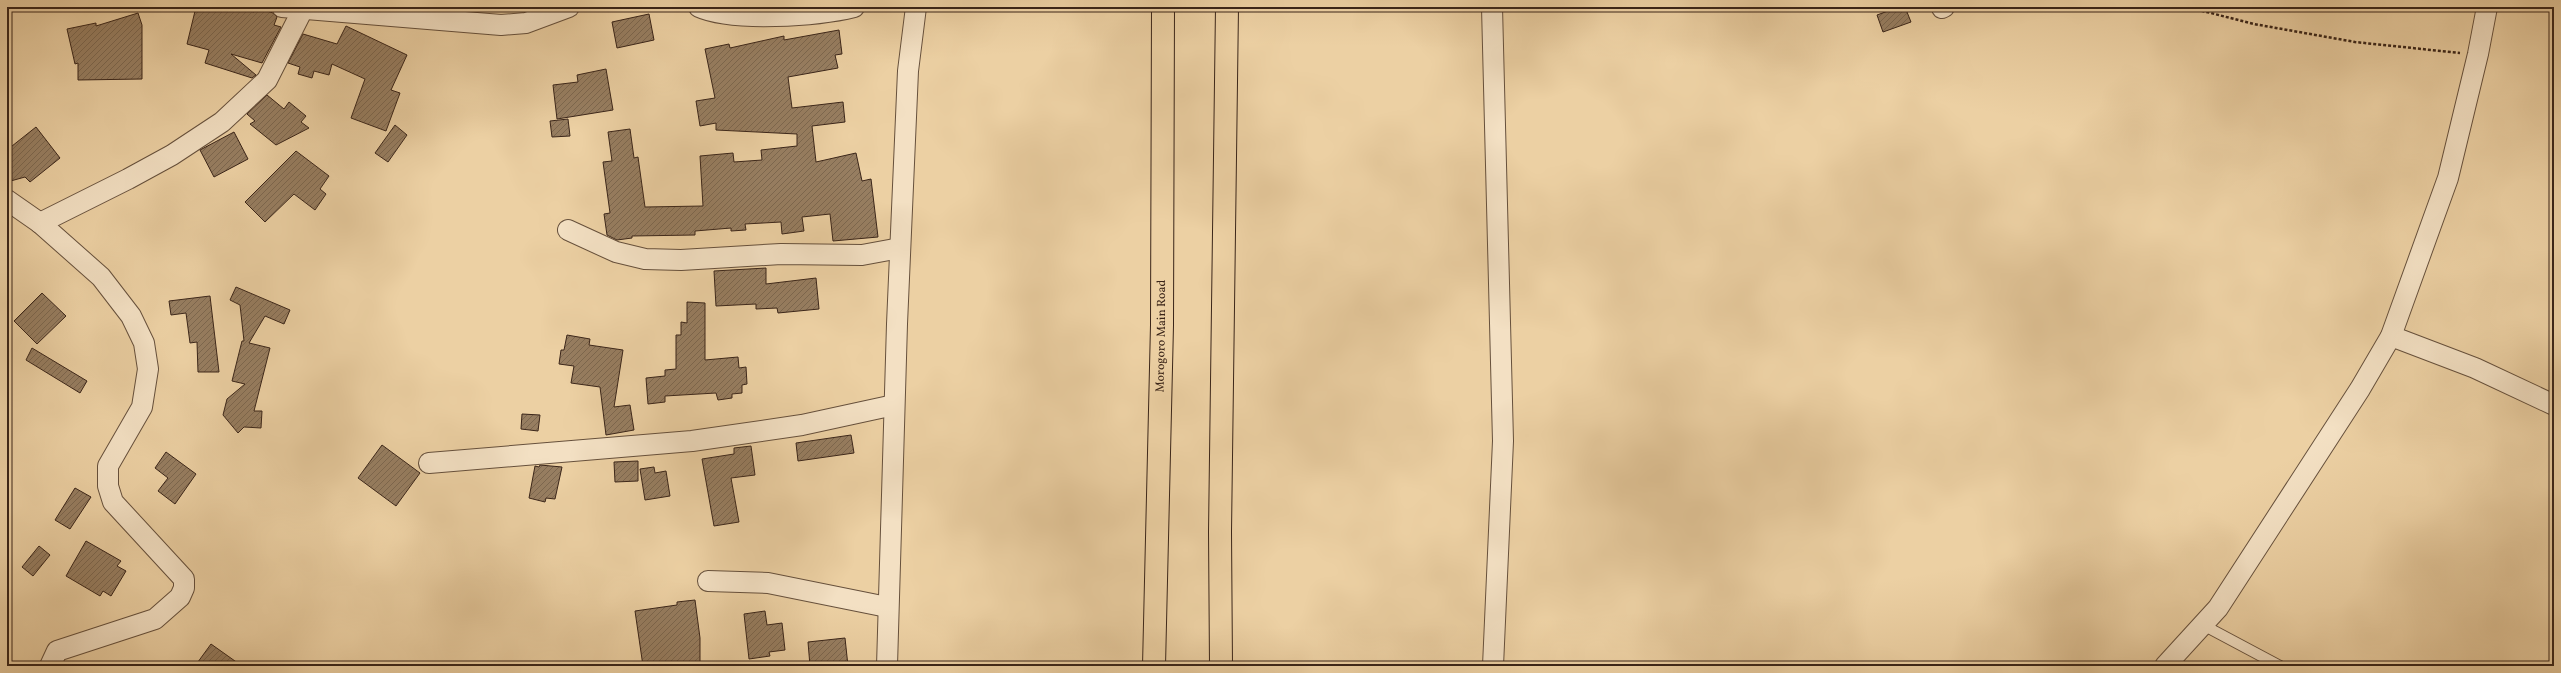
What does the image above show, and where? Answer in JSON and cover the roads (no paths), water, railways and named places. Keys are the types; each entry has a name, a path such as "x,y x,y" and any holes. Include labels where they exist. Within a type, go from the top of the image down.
{"highway":[{"name":"Morogoro Main Road","path":"1154,666 1162,333 1163,7"},
{"path":"1221,666 1220,532 1227,7"}],"street":[{"path":"282,7 501,25 526,23 569,7"},
{"path":"699,7 711,12 734,15 769,15 854,7"},
{"path":"887,666 887,607 900,248 908,71 916,7"},
{"path":"1492,7 1504,441 1493,666"},
{"path":"2165,666 2218,608 2360,389 2391,336 2448,178 2478,54 2487,7"},
{"path":"40,223 172,155 222,122 267,80 303,9"},
{"path":"7,200 40,223 101,277 131,316 144,343 148,370 142,407 108,466 108,486 112,502 184,579 184,588 180,597 155,619 57,651 50,666"},
{"path":"568,230 616,252 645,259 681,260 781,254 862,255 900,248"},
{"path":"2391,336 2475,368 2554,405"},
{"path":"429,464 692,442 802,426 894,406"},
{"path":"708,581 768,583 887,607"}],"lane":[{"path":"2203,625 2280,666"}]}
